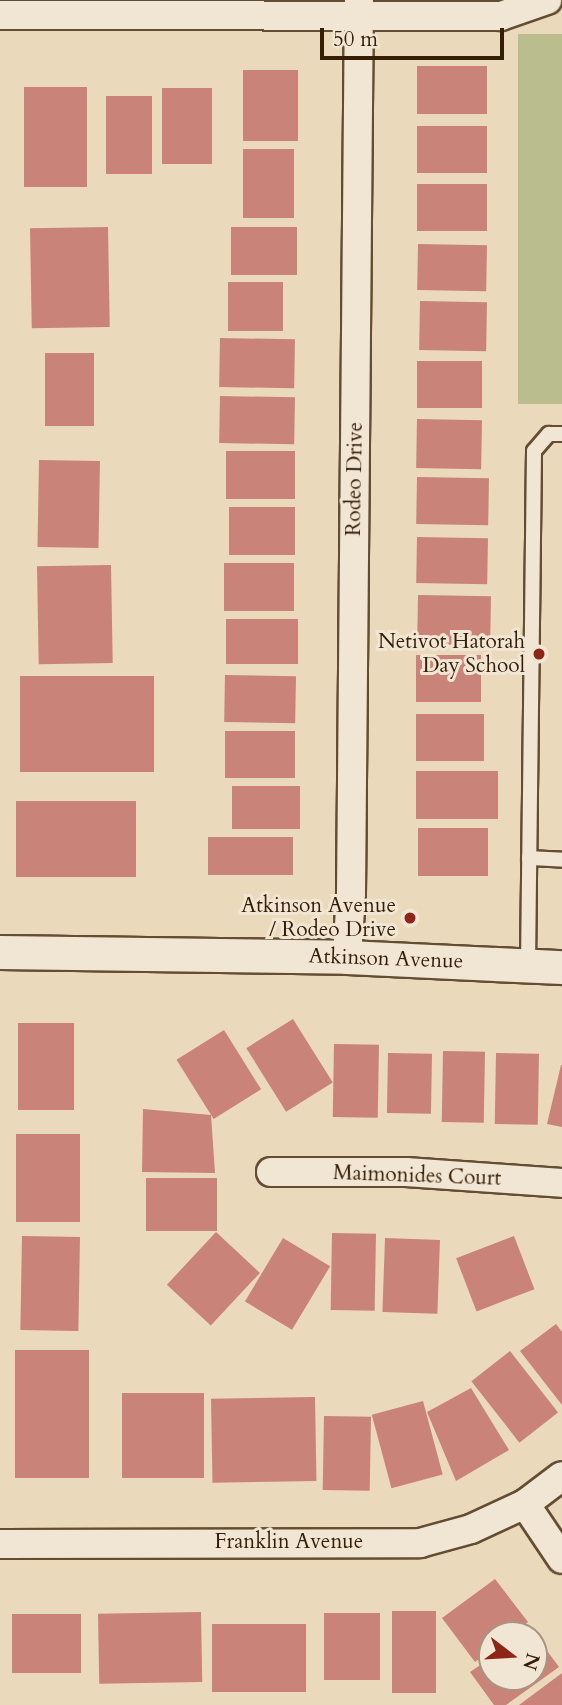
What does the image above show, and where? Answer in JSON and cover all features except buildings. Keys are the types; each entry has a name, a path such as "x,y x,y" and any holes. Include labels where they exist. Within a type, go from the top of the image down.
{"street":[{"path":"0,15 359,6 501,16 547,0"},
{"name":"Rodeo Drive","path":"346,957 351,894 359,6"},
{"name":"Atkinson Avenue","path":"0,951 346,957 562,967"},
{"name":"Maimonides Court","path":"271,1172 406,1172 562,1183"},
{"name":"Franklin Avenue","path":"0,1544 420,1543 471,1529 525,1504 562,1476"},
{"path":"525,1504 562,1559"}],"lane":[{"path":"528,965 534,451 549,434 562,434"},
{"path":"529,858 562,860"}],"green space":[{"path":"518,34 562,34 562,404 518,404"}],"place":[{"name":"Netivot Hatorah Day School","path":"539,654"},
{"name":"Atkinson Avenue / Rodeo Drive","path":"410,918"}]}
